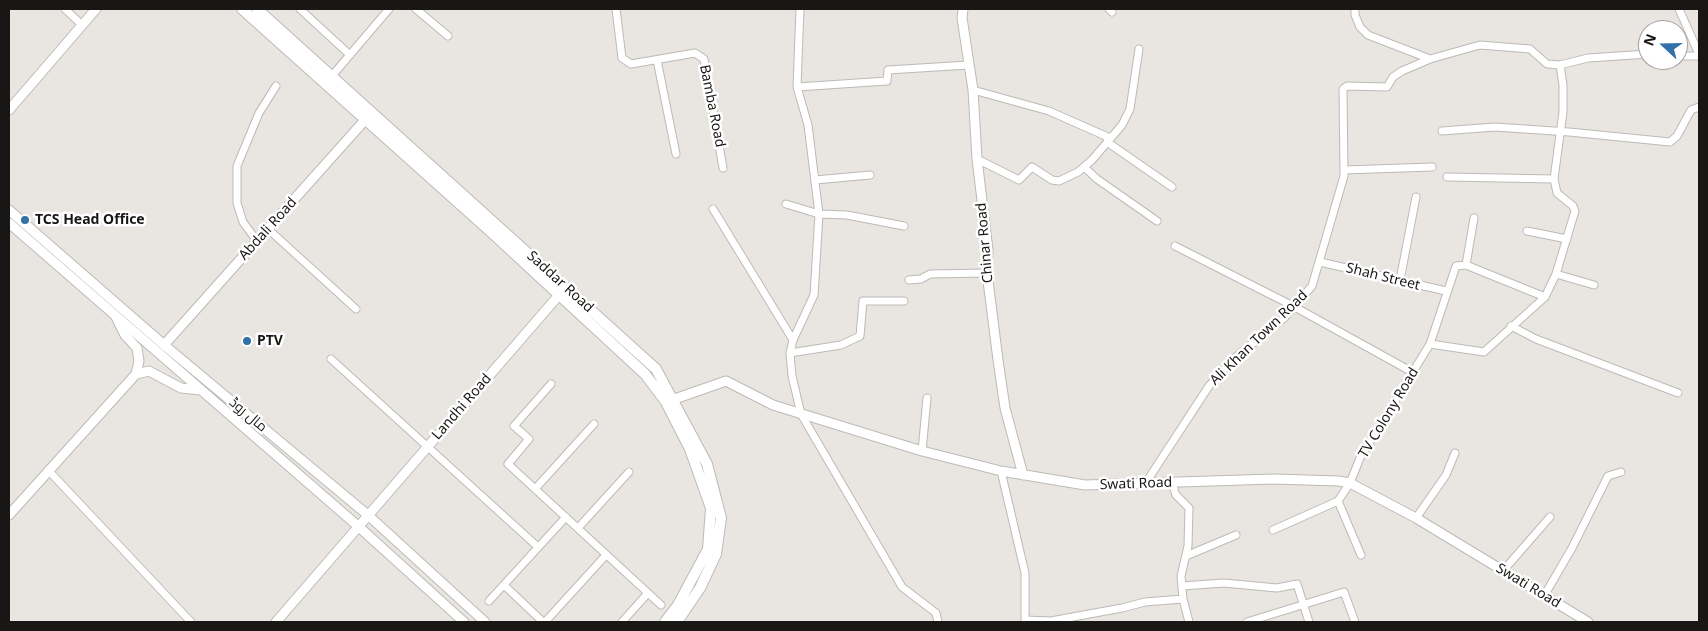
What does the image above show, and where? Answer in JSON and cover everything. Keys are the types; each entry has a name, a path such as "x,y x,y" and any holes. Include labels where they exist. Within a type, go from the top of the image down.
{"main road":[{"name":"Saddar Road","path":"242,9 258,12 331,77 368,116"},
{"name":"Saddar Road","path":"258,12 368,116 562,291 670,400"},
{"path":"664,622 678,604 701,565 708,549 711,508 670,400"},
{"path":"670,400 707,464 721,518 716,554 700,588 677,622"}],"street":[{"path":"65,9 82,25"},
{"path":"9,110 96,9"},
{"path":"300,9 350,55"},
{"path":"331,77 389,9"},
{"path":"416,9 448,36"},
{"name":"Bamba Road","path":"616,9 622,58 631,64 695,53 704,59 723,168"},
{"path":"800,9 797,87 808,125 819,214 814,295 793,340 790,353 792,376 801,414 902,587 936,613 938,622"},
{"name":"Chinar Road","path":"963,9 962,18 973,90 977,159 986,221 987,273 1005,408 1023,474"},
{"path":"1355,9 1355,15 1360,27 1368,35 1430,59 1480,45 1506,45 1530,49 1547,64 1560,65 1588,58 1638,55"},
{"path":"1679,9 1699,55"},
{"path":"977,159 1019,180 1032,167 1052,180 1059,181 1084,167 1122,125 1130,108 1139,49"},
{"name":"Ali Khan Town Road","path":"1145,484 1209,386 1232,360 1284,318 1312,286 1344,176 1343,89 1347,86 1387,87 1397,74 1430,59"},
{"path":"657,60 676,154"},
{"path":"797,87 887,80 888,70 968,65"},
{"path":"1430,344 1484,352 1511,326 1546,297 1556,274 1575,211 1574,206 1557,193 1554,179 1563,85 1560,65"},
{"path":"257,241 243,222 237,204 237,166 259,113 276,86"},
{"path":"973,90 1049,111 1108,140 1172,187"},
{"path":"1442,131 1495,127 1560,131 1670,142 1676,136 1691,110 1699,107"},
{"name":"Abdali Road","path":"164,345 368,116"},
{"path":"1084,167 1097,179 1157,221"},
{"path":"1344,170 1432,168"},
{"path":"815,180 870,175"},
{"path":"1447,177 1554,179"},
{"path":"1400,280 1416,197"},
{"path":"786,204 819,214 847,215 904,226"},
{"path":"713,209 793,340"},
{"name":"مال روڈ","path":"9,210 164,345 369,516 485,622"},
{"path":"1474,218 1466,265 1546,297"},
{"name":"مال روڈ","path":"9,223 359,527 461,621"},
{"path":"268,229 356,309"},
{"path":"1527,231 1567,239"},
{"path":"1175,246 1293,306 1414,373"},
{"name":"Shah Street","path":"1320,262 1446,291"},
{"name":"TV Colony Road","path":"1338,501 1350,484 1360,458 1414,373 1430,344 1447,297 1446,291 1456,266 1466,265"},
{"path":"909,280 921,279 930,274 987,273"},
{"path":"1556,274 1594,285"},
{"name":"Landhi Road","path":"276,622 562,291"},
{"path":"790,353 841,345 860,336 863,301 904,301"},
{"path":"9,515 136,374 139,361 137,348 125,335 116,317"},
{"path":"1511,326 1536,339 1678,392"},
{"path":"331,359 538,547"},
{"path":"136,374 149,370 181,388 200,390"},
{"name":"Swati Road","path":"670,400 726,381 773,405 922,451 1001,471 1085,485 1273,479 1338,481 1350,484 1416,518 1588,622"},
{"path":"551,384 514,426 529,439 508,464 661,605"},
{"path":"922,451 927,398"},
{"path":"535,489 594,424"},
{"path":"1416,518 1446,475 1455,453"},
{"path":"48,470 191,622"},
{"path":"1001,471 1024,572 1025,621 1051,621 1145,602 1183,599"},
{"path":"578,528 629,472"},
{"path":"1544,596 1572,548 1608,476 1621,472"},
{"path":"1172,483 1176,495 1188,508 1186,556 1181,576 1183,599 1189,622"},
{"path":"1273,530 1338,501 1360,555"},
{"path":"489,601 566,517"},
{"path":"1503,571 1550,517"},
{"path":"1186,556 1236,534"},
{"path":"504,585 544,622 606,555"},
{"path":"1182,586 1224,583 1277,588 1297,584 1309,622"},
{"path":"1248,622 1344,592 1355,622"},
{"path":"622,622 648,593"}],"place":[{"name":"TCS Head Office","path":"25,220"},
{"name":"PTV","path":"247,341"}]}
